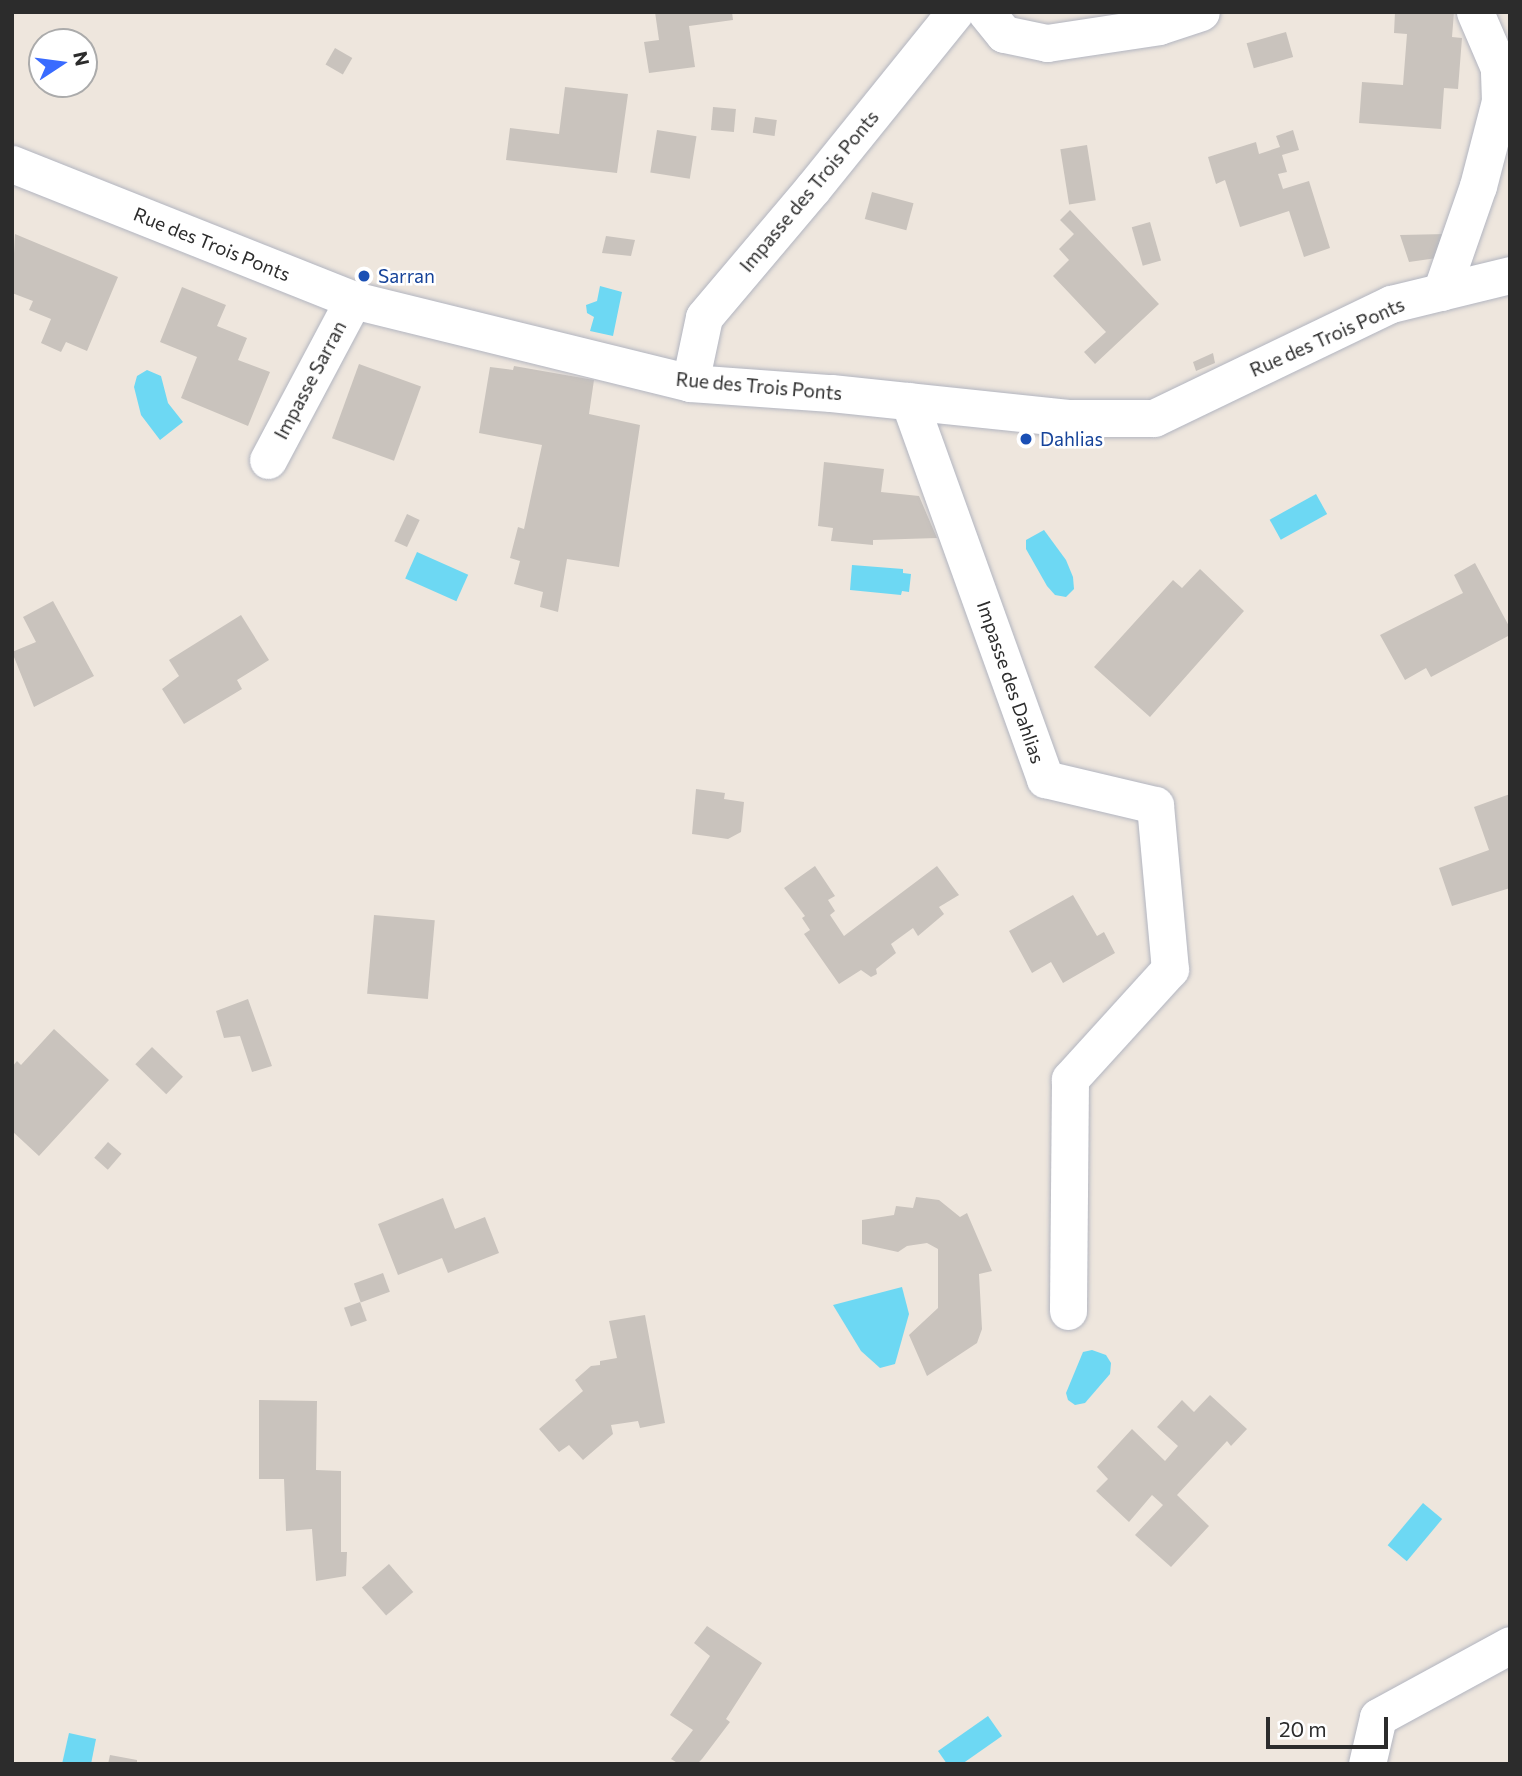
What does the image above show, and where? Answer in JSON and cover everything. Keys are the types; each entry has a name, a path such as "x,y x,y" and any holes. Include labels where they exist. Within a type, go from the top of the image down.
{"street":[{"name":"Impasse des Trois Ponts","path":"690,383 704,317 813,188 955,12"},
{"path":"986,12 1004,34 1047,43 1159,26 1201,12"},
{"path":"1441,292 1478,186 1500,101 1499,68 1475,12"},
{"name":"Rue des Trois Ponts","path":"12,164 353,300 690,383 909,401 1068,418 1154,418 1391,304 1510,275"},
{"name":"Impasse Sarran","path":"268,460 353,300"},
{"name":"Impasse des Dahlias","path":"909,401 1045,779 1155,805 1170,969 1070,1079 1068,1311"},
{"path":"1367,1764 1378,1717 1510,1645"}],"water":[{"path":"600,286 622,292 613,336 590,331 594,317 587,313 586,305 597,301"},
{"path":"147,370 161,376 168,403 183,422 160,440 141,415 134,387 137,376"},
{"path":"1316,494 1327,514 1281,540 1270,520"},
{"path":"1044,530 1066,560 1073,577 1074,589 1066,597 1055,595 1047,586 1026,549 1026,540"},
{"path":"417,552 468,575 456,601 405,578"},
{"path":"852,565 903,569 903,573 911,574 909,592 902,591 901,595 850,590"},
{"path":"902,1287 909,1314 895,1364 880,1368 861,1351 833,1305"},
{"path":"1092,1350 1106,1355 1111,1363 1110,1374 1085,1403 1075,1405 1068,1400 1066,1393 1083,1352"},
{"path":"1423,1503 1442,1519 1407,1561 1388,1545"},
{"path":"988,1716 1002,1736 962,1764 947,1764 938,1751"},
{"path":"69,1733 96,1739 91,1764 62,1764"}],"building":[{"path":"655,12 732,12 733,20 689,26 695,67 649,73 644,42 659,40"},
{"path":"1395,12 1454,12 1452,37 1462,38 1458,89 1444,88 1441,129 1359,123 1362,82 1403,85 1407,34 1394,33"},
{"path":"1286,32 1293,57 1254,68 1247,43"},
{"path":"335,48 352,58 343,74 326,64"},
{"path":"565,87 628,94 617,173 506,160 510,128 559,134"},
{"path":"713,107 736,109 734,132 711,130"},
{"path":"755,117 777,120 775,136 753,133"},
{"path":"657,130 697,136 690,179 650,172"},
{"path":"1293,130 1299,150 1282,155 1287,172 1278,174 1283,189 1309,181 1330,248 1304,257 1289,211 1240,227 1225,180 1216,184 1208,157 1256,142 1259,154 1280,147 1276,136"},
{"path":"1087,145 1096,200 1069,205 1060,149"},
{"path":"872,192 914,203 906,230 865,219"},
{"path":"1070,210 1159,304 1095,364 1084,352 1106,332 1053,276 1069,260 1059,249 1074,234 1060,220"},
{"path":"1150,222 1161,260 1143,266 1132,227"},
{"path":"15,234 118,277 87,351 66,342 61,352 41,343 51,319 29,310 33,301 12,293"},
{"path":"1446,234 1437,258 1409,262 1400,235"},
{"path":"606,236 635,240 631,256 602,253"},
{"path":"182,287 226,305 217,326 247,338 238,360 270,372 248,426 181,398 197,357 160,342"},
{"path":"1213,353 1215,363 1196,371 1193,362"},
{"path":"359,364 421,387 394,461 332,438"},
{"path":"514,366 594,380 589,414 640,425 619,567 567,559 558,612 540,607 543,592 514,584 520,561 510,558 518,527 524,529 542,445 479,433 490,367 513,370"},
{"path":"824,462 884,469 881,492 919,496 937,538 873,540 873,545 831,541 833,528 818,526"},
{"path":"407,514 420,520 407,547 394,541"},
{"path":"1475,563 1510,628 1510,635 1431,677 1426,668 1405,680 1380,635 1463,593 1454,575"},
{"path":"1200,569 1244,611 1150,717 1094,667 1173,580 1182,588"},
{"path":"53,601 94,676 34,707 12,652 36,642 23,617"},
{"path":"241,615 269,660 237,680 242,689 184,724 162,689 179,676 169,660"},
{"path":"696,789 725,793 724,799 744,802 741,832 728,839 692,834"},
{"path":"1510,794 1510,888 1452,906 1439,868 1489,850 1474,807"},
{"path":"815,866 835,896 828,900 835,911 830,915 844,936 937,866 959,895 939,907 944,914 918,936 913,928 891,944 896,953 876,969 877,974 871,977 861,970 839,984 804,934 810,930 802,918 805,916 784,888"},
{"path":"1073,895 1097,936 1104,932 1115,953 1063,983 1051,962 1032,973 1009,931"},
{"path":"374,915 435,920 428,999 367,994"},
{"path":"248,999 272,1066 252,1072 240,1036 224,1038 216,1011"},
{"path":"54,1029 109,1080 39,1156 12,1131 12,1067 17,1061 21,1065"},
{"path":"152,1047 183,1077 166,1094 135,1064"},
{"path":"108,1142 122,1154 108,1170 94,1158"},
{"path":"916,1197 939,1200 960,1217 967,1213 992,1271 979,1274 982,1329 977,1343 927,1376 909,1335 938,1308 938,1249 927,1243 907,1246 898,1252 862,1244 862,1220 894,1215 896,1206 913,1208"},
{"path":"443,1198 455,1229 485,1217 499,1253 448,1273 442,1258 398,1275 378,1224"},
{"path":"383,1273 390,1292 361,1302 354,1284"},
{"path":"360,1302 367,1321 351,1327 344,1308"},
{"path":"645,1315 665,1423 640,1428 638,1421 611,1425 613,1434 583,1460 569,1445 559,1452 539,1429 583,1391 575,1380 591,1366 600,1365 600,1361 617,1358 609,1321"},
{"path":"1210,1395 1247,1429 1231,1446 1227,1441 1177,1495 1209,1526 1171,1567 1135,1535 1163,1505 1152,1495 1129,1522 1096,1491 1108,1479 1097,1467 1132,1429 1165,1461 1178,1446 1157,1427 1182,1400 1194,1412"},
{"path":"259,1400 317,1401 316,1470 341,1471 341,1552 347,1552 346,1576 316,1581 312,1529 286,1531 284,1479 259,1479"},
{"path":"389,1564 413,1592 386,1616 362,1588"},
{"path":"707,1626 762,1663 726,1719 730,1722 702,1759 697,1764 679,1764 671,1759 693,1730 670,1715 710,1656 694,1643"},
{"path":"110,1755 137,1760 137,1764 108,1764"}],"place":[{"name":"Sarran","path":"364,276"},
{"name":"Dahlias","path":"1026,439"}]}
